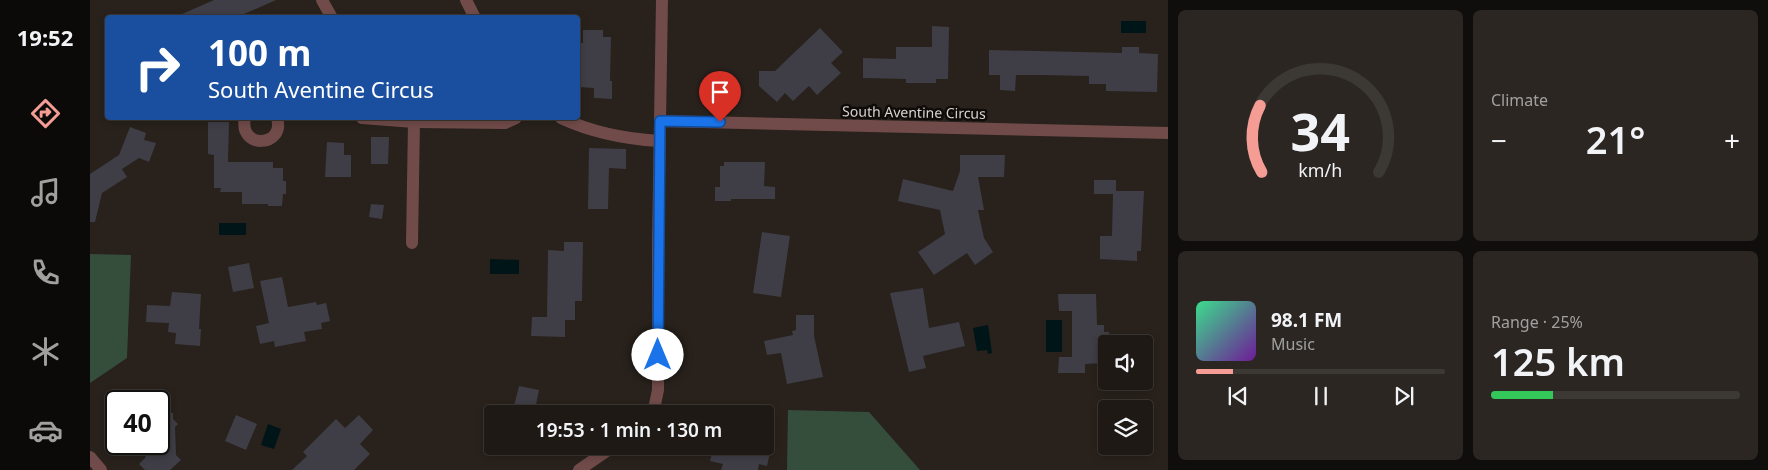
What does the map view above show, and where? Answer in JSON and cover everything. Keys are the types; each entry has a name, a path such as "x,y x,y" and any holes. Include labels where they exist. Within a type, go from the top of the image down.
{"street":[{"path":"322,0 330,15"},
{"path":"466,0 474,15"},
{"path":"655,405 658,390 659,141 662,0"},
{"path":"244,120 243,123 247,134 256,141 262,142 268,140 277,132 279,126 278,120"},
{"path":"401,120 414,122 505,123 512,120"},
{"path":"566,120 579,126 640,140 659,141"},
{"name":"South Aventine Circus","path":"660,121 1168,133"},
{"path":"412,243 414,122"},
{"path":"579,470 601,455"},
{"path":"90,457 101,470"}],"green space":[{"path":"90,254 131,255 127,358 90,383"},
{"path":"788,410 869,412 920,470 787,470"}],"shaded area":[{"path":"1121,21 1146,21 1146,33 1121,33"},
{"path":"219,223 246,223 246,235 219,235"},
{"path":"490,259 519,260 519,274 490,274"},
{"path":"1046,320 1062,320 1062,352 1046,352"},
{"path":"988,325 992,353 988,354 987,350 977,351 973,328"},
{"path":"268,424 281,429 274,449 261,445"}],"building":[{"path":"214,0 276,0 242,15 180,15"},
{"path":"932,26 949,27 948,79 936,79 936,83 906,83 906,79 863,78 863,58 896,59 896,47 932,47"},
{"path":"820,28 843,52 831,63 841,73 817,95 809,86 793,101 785,93 777,102 759,86 759,71 775,71"},
{"path":"583,30 603,30 603,37 611,37 610,81 612,81 612,99 594,98 594,88 580,87 580,43 583,43"},
{"path":"1122,47 1139,47 1139,53 1158,54 1157,92 1106,91 1106,84 1089,84 1089,76 1040,75 1016,75 1015,91 1000,90 1000,75 989,75 989,50 1122,53"},
{"path":"208,122 229,122 228,162 273,162 273,168 283,168 286,194 283,194 282,206 242,204 242,192 220,192 221,188 214,188 214,155 208,154"},
{"path":"130,127 146,133 144,140 156,143 149,162 139,158 122,169 127,177 102,193 95,222 90,222 90,174 119,155"},
{"path":"371,137 389,137 388,164 371,164"},
{"path":"327,142 344,143 344,155 351,155 351,177 325,177"},
{"path":"589,148 626,149 626,169 609,168 608,209 588,209"},
{"path":"960,155 1005,155 1004,177 978,177 984,210 978,210 984,238 993,252 975,265 967,253 934,275 918,252 945,234 940,210 898,201 903,179 953,191 960,171"},
{"path":"724,162 765,162 764,186 775,187 775,199 715,201 715,187 720,187 720,166 724,166"},
{"path":"1094,180 1116,180 1116,191 1144,191 1141,251 1137,251 1137,261 1100,259 1100,236 1112,236 1113,194 1094,194"},
{"path":"371,204 384,205 382,219 369,217"},
{"path":"762,232 790,236 781,297 753,293"},
{"path":"564,242 583,242 582,301 575,301 575,320 565,320 565,337 531,336 532,317 547,317 548,250 564,251"},
{"path":"249,263 254,288 233,292 228,267"},
{"path":"282,277 288,307 316,302 317,305 326,303 330,321 321,323 322,329 304,332 306,341 275,347 274,341 260,344 256,326 269,323 260,281"},
{"path":"923,288 929,328 959,322 965,346 923,356 926,368 909,372 890,293"},
{"path":"172,292 201,294 200,346 175,344 176,333 168,332 169,323 146,322 147,305 170,306"},
{"path":"1058,294 1096,294 1097,325 1104,325 1104,332 1109,332 1109,335 1098,335 1098,363 1085,364 1085,373 1058,373 1059,357 1072,357 1072,311 1059,311"},
{"path":"796,315 814,315 814,336 823,377 787,384 781,353 767,355 764,341 793,335 792,331 796,330"},
{"path":"519,386 539,390 536,405 514,405"},
{"path":"170,413 173,413 173,419 178,424 175,427 176,455 181,460 170,470 145,470 139,464 146,457 144,455 170,455"},
{"path":"236,415 257,424 246,450 225,441"},
{"path":"359,415 373,430 360,444 370,454 354,470 292,470 307,456 303,452 336,419 345,428"},
{"path":"712,455 769,455 767,466 759,464 758,470 721,470 723,464 710,461"}],"route":[{"path":"658,355 660,121 720,122"}]}
